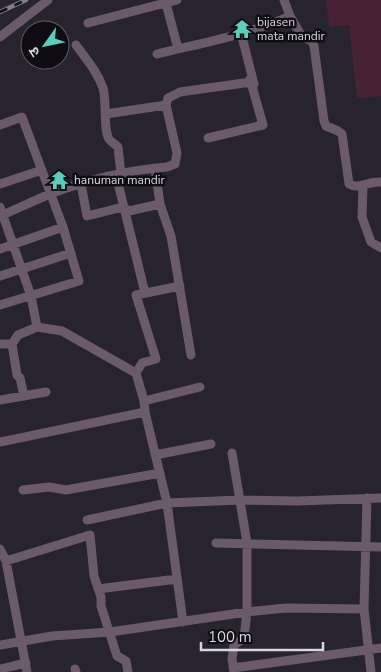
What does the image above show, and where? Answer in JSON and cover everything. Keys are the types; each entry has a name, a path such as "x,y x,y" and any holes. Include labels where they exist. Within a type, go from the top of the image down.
{"street":[{"path":"0,37 48,0"},
{"path":"88,23 177,0"},
{"path":"284,0 290,16 302,37 312,42 314,46 324,121 326,126 342,134 349,184 352,186 363,186 368,183 381,182"},
{"path":"166,3 178,49"},
{"path":"157,54 240,36 290,16"},
{"path":"208,138 263,125 240,36"},
{"path":"76,45 96,71 104,94 107,134 108,138 119,150 118,175 123,207 145,293"},
{"path":"37,327 31,296 1,212 81,184 175,164 177,158 166,105 168,98 180,92 251,82"},
{"path":"106,114 166,105"},
{"path":"0,125 22,117 63,227 79,281 0,305"},
{"path":"155,168 160,204 171,236 191,355"},
{"path":"0,184 42,170"},
{"path":"81,184 87,216 123,207 129,210 160,204"},
{"path":"363,186 364,222 371,242 381,248"},
{"path":"0,249 63,227"},
{"path":"0,276 71,253"},
{"path":"136,373 142,363 156,359 136,295 180,286"},
{"path":"24,396 20,378 17,375 12,344 18,335 37,327 62,331 136,373 168,503 182,622"},
{"path":"0,344 12,344"},
{"path":"144,401 200,387"},
{"path":"0,400 46,392"},
{"path":"0,442 145,412"},
{"path":"156,455 211,444"},
{"path":"232,453 247,543 247,612 244,638 234,645 234,670 381,648"},
{"path":"23,490 49,486 66,490 160,473"},
{"path":"367,498 364,609 371,672"},
{"path":"87,520 168,503 381,498"},
{"path":"6,561 90,535 94,576 101,596 101,606 117,656 126,661 128,672"},
{"path":"216,543 381,547"},
{"path":"0,549 6,561 27,667 0,669"},
{"path":"98,589 177,579"},
{"path":"0,644 52,636 110,632 286,608 364,609"}],"shaded area":[{"path":"326,0 381,0 381,96 357,99 349,25 329,27"}],"railway":[{"path":"0,12 26,0"}],"place":[{"name":"bijasen mata mandir","path":"242,29"},
{"name":"hanuman mandir","path":"59,180"}]}
